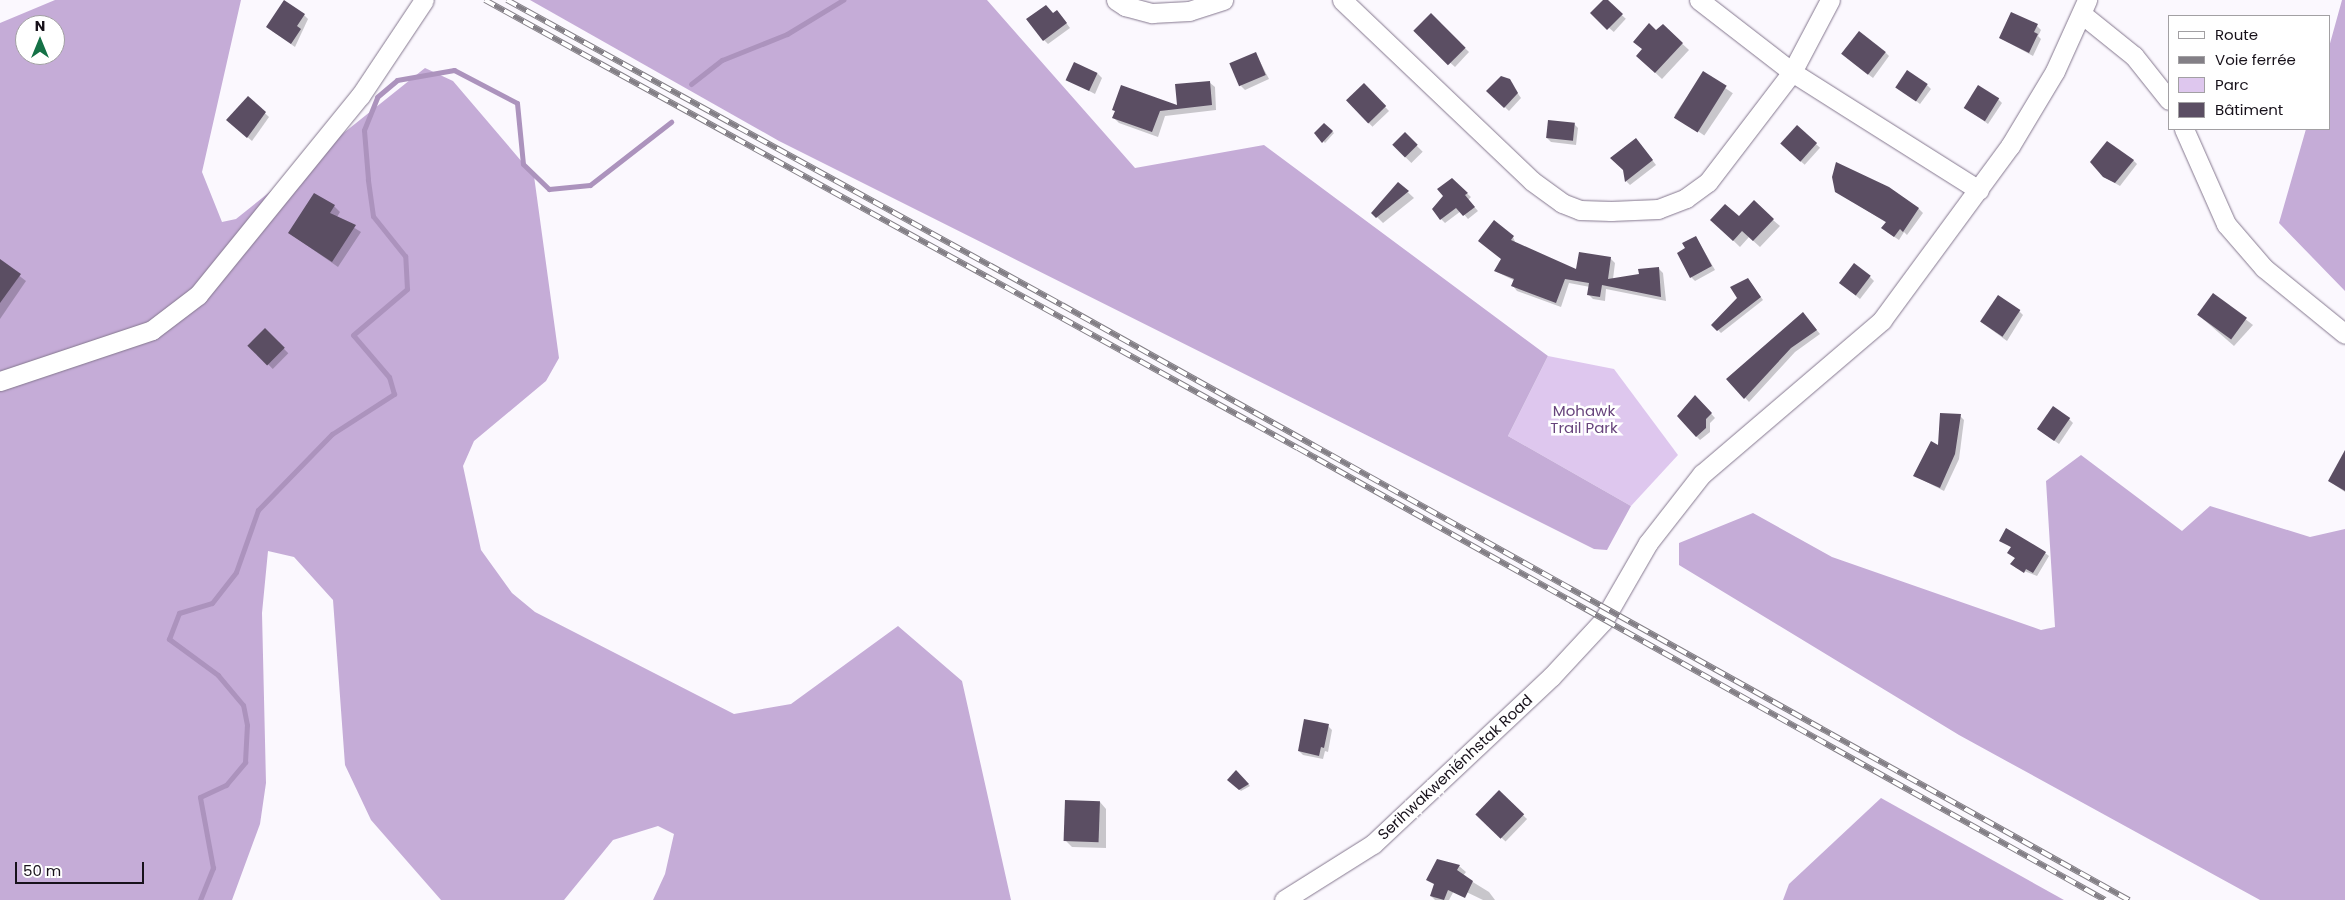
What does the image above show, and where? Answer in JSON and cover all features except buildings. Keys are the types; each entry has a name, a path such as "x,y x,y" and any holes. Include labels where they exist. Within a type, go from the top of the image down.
{"street":[{"path":"0,381 152,330 198,295 360,96 424,0"},
{"path":"1116,0 1125,6 1152,13 1189,11 1223,0"},
{"path":"1342,0 1532,181 1562,203 1580,210 1658,209 1686,198 1708,182 1792,72 1830,0"},
{"path":"1699,0 1792,72 1979,190"},
{"path":"2085,7 2134,56 2168,99"},
{"name":"Serihwakweniénhstak Road","path":"1284,900 1373,844 1551,677 1609,612 1648,544 1702,474 1882,320 1979,190 2055,71 2085,7"},
{"path":"2184,130 2226,224 2264,268 2345,334"}],"green space":[{"name":"Mohawk Trail Park","path":"1548,356 1614,369 1678,455 1631,506 1508,436"}],"shaded area":[{"path":"55,0 241,0 202,172 222,222 236,219 425,68 453,81 534,176 559,358 546,381 474,441 463,466 481,550 512,593 535,612 734,714 791,704 898,626 962,681 1011,900 653,900 665,874 674,834 658,826 613,840 564,900 441,900 371,820 345,765 333,600 294,557 268,551 262,613 266,783 260,824 232,900 0,900 0,23 15,17 15,65 65,65 65,15 19,15"},
{"path":"530,0 987,0 1135,168 1264,145 1548,356 1508,436 1631,506 1607,550 1594,549 779,141"},
{"path":"2342,0 2345,0 2345,291 2279,223 2306,130 2330,130 2330,43"},
{"path":"2081,455 2182,531 2210,506 2310,537 2345,529 2345,900 2260,900 1959,735 1679,565 1679,543 1753,513 1832,557 2041,630 2055,627 2046,481"},
{"path":"1881,798 2064,900 1783,900 1789,884"}],"waterway":[{"path":"691,84 722,60 787,34 843,0"},
{"path":"200,900 213,868 200,797 226,785 245,762 247,725 243,705 218,675 169,639 179,613 212,603 236,572 258,510 332,434 394,394 389,377 353,335 407,289 405,256 373,216 364,130 377,97 397,80 454,70 517,103 523,164 549,189 590,185 671,122"}],"railway":[{"path":"485,0 1298,448 2105,900"},
{"path":"507,0 1062,305 2129,900"}]}
